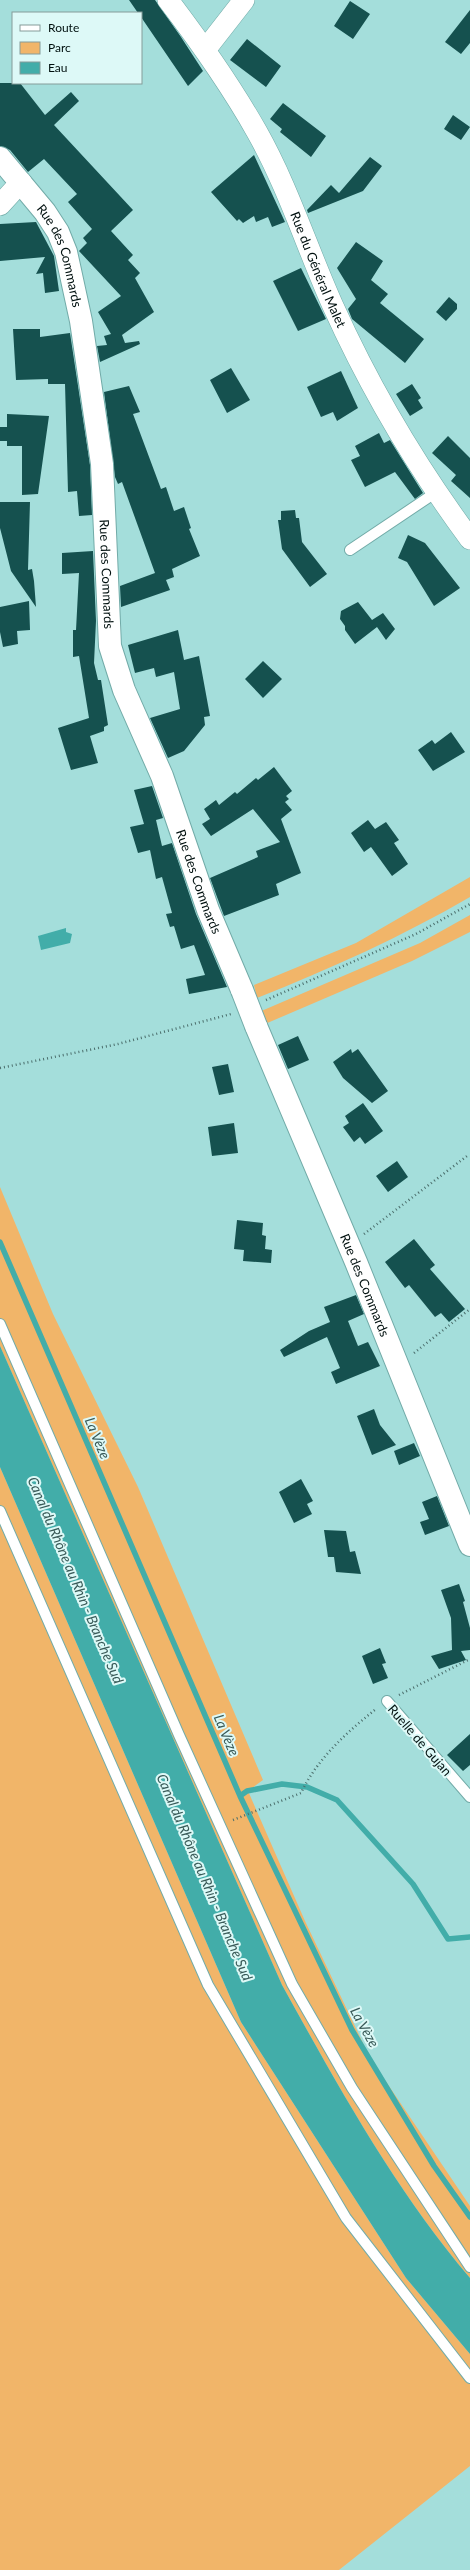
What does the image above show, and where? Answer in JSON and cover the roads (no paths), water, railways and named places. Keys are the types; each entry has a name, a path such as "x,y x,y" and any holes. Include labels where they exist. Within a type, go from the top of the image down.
{"street":[{"name":"Rue du Général Malet","path":"168,0 205,50 257,131 276,167 332,304 366,377 401,437 470,539"},
{"path":"205,50 244,0"},
{"name":"Rue des Commards","path":"0,158 21,182 58,232 74,286 102,464 110,646 116,668 162,776 208,910 350,1245 397,1367 470,1545"},
{"path":"0,204 21,182"}],"lane":[{"path":"350,550 438,491"},
{"path":"0,1324 179,1736 292,1984 352,2088 470,2267"},
{"path":"0,1511 208,1985 346,2218 470,2378"},
{"name":"Ruelle de Gujan","path":"386,1701 470,1797"}],"water":[{"path":"66,928 66,932 72,934 70,943 41,950 38,936"},
{"name":"Canal du Rhône au Rhin - Branche Sud","path":"0,1346 282,1985 346,2099 392,2173 443,2244 470,2278 470,2354 406,2278 241,2022 0,1467"}],"waterway":[{"name":"La Vèze","path":"0,1242 240,1796 352,2030 434,2166 470,2217"},
{"path":"240,1796 247,1791 282,1784 307,1787 337,1800 413,1884 448,1939 470,1937"}]}
